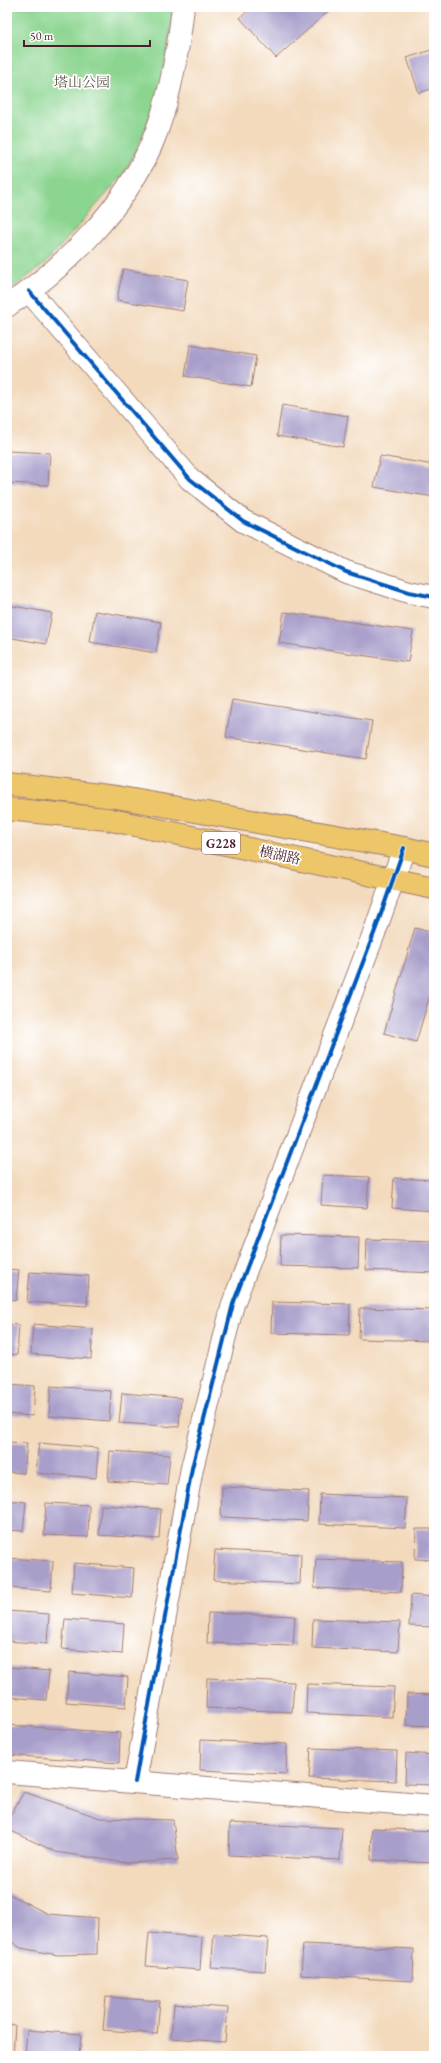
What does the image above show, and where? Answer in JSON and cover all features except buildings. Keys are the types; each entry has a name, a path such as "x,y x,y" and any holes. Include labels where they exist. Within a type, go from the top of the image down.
{"highway":[{"name":"横湖路","path":"7,784 116,797 404,848 434,856"},
{"name":"横湖路","path":"7,809 108,819 434,888"}],"street":[{"path":"7,306 29,291 63,263 104,218 132,180 152,142 168,94 178,48 183,7"},
{"path":"29,291 190,479 243,521 346,572 409,592 434,597"},
{"path":"135,1782 192,1468 233,1304 394,879 404,848"},
{"path":"7,1772 434,1806"}],"green space":[{"name":"塔山公园","path":"7,7 175,7 160,91 137,149 122,176 46,263 7,292"}],"cycle path":[{"path":"29,291 190,479 243,521 346,572 409,592 434,597"},
{"path":"135,1782 192,1468 233,1304 376,928 404,848"}]}
